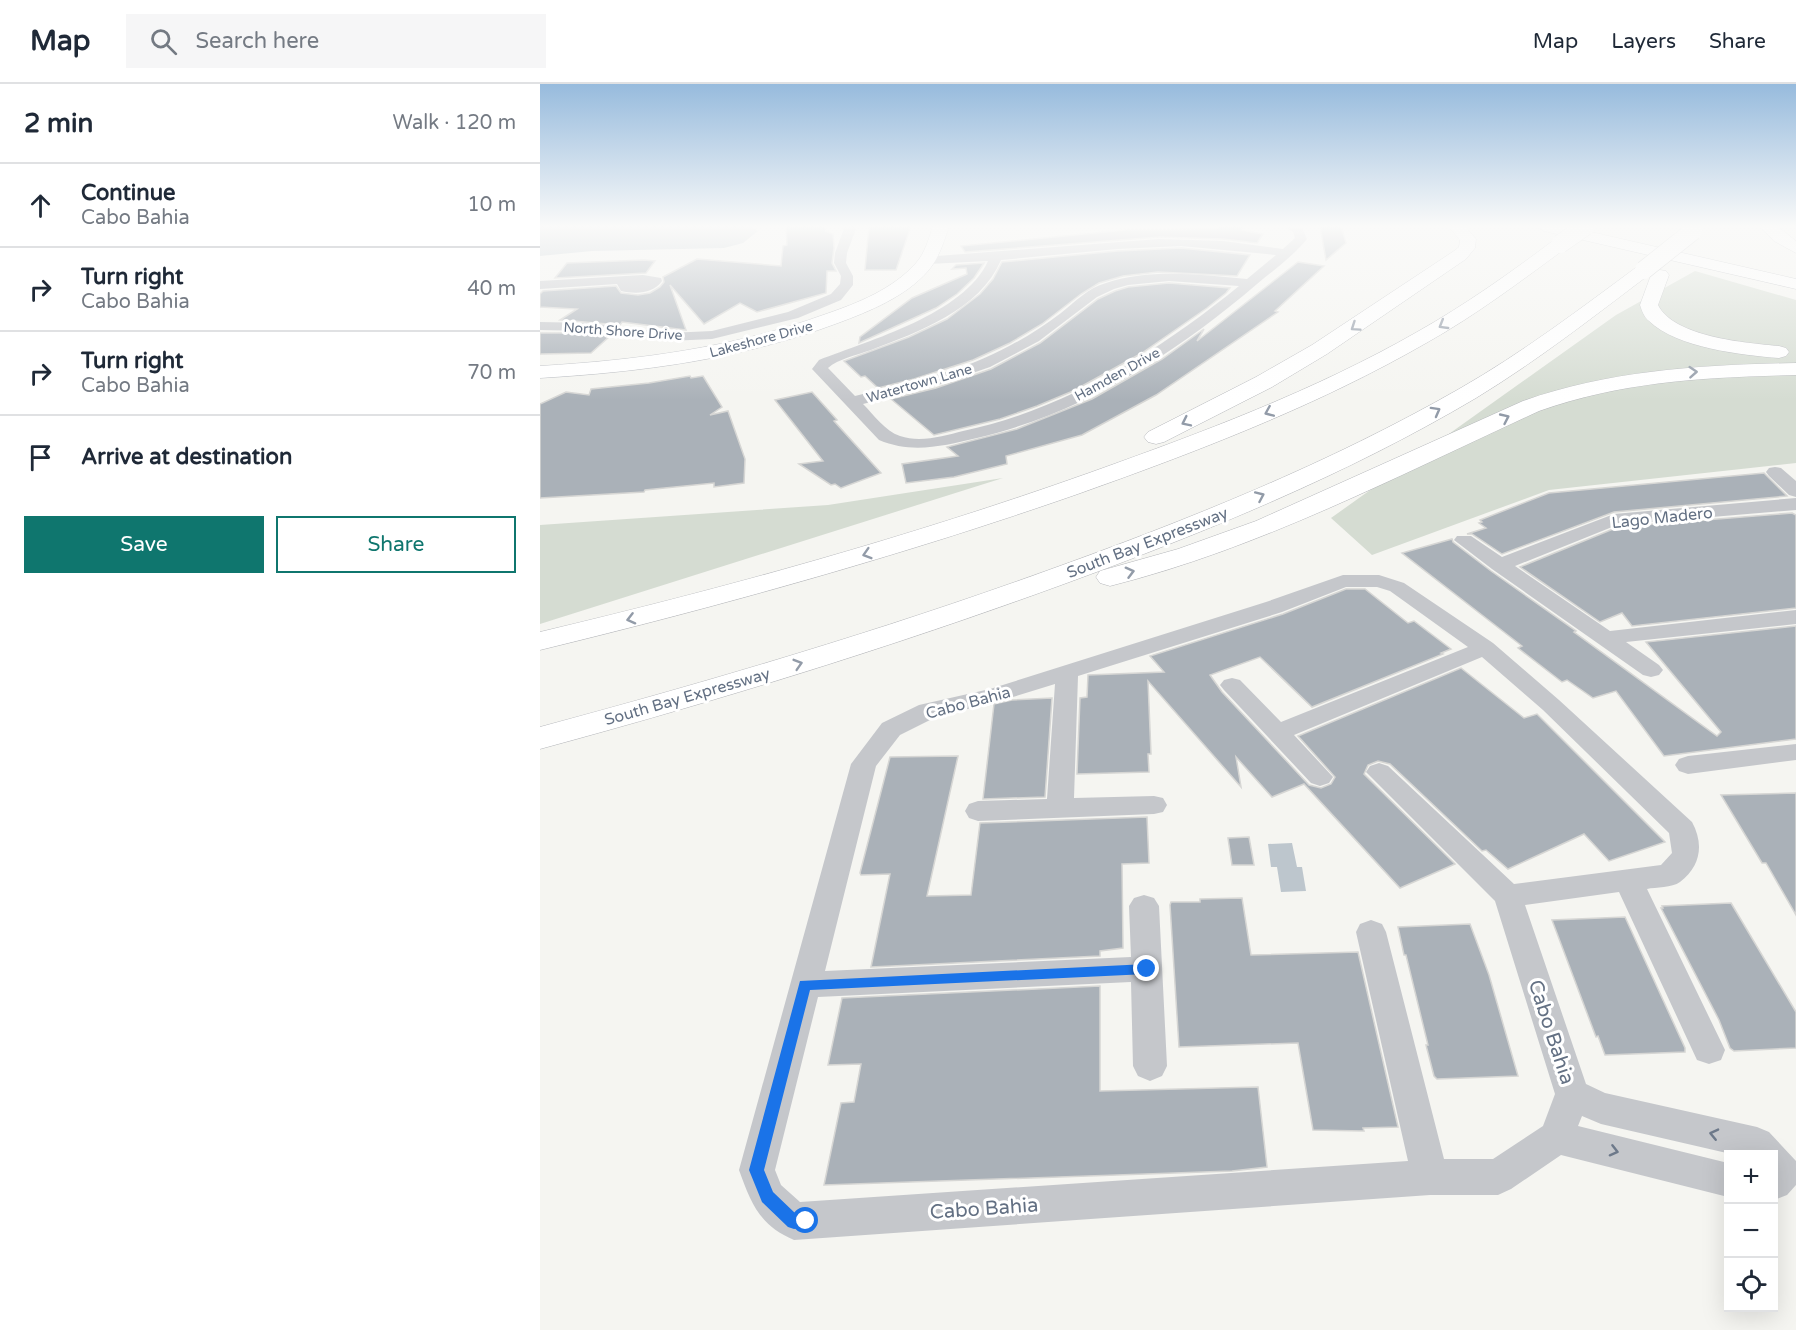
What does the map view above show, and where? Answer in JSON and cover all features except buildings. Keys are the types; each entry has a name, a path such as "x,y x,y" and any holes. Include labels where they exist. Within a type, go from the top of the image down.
{"main road":[{"name":"Lakeshore Drive","path":"540,372 602,368 675,359 786,334 833,319 880,298 901,284"},
{"path":"911,541 1042,489 1233,399 1301,362 1418,284"},
{"path":"540,641 740,590 911,541 1112,474 1259,416 1388,356 1449,321 1504,284"},
{"name":"South Bay Expressway","path":"540,738 780,669 970,608 1193,525 1297,480 1391,435 1468,393 1634,284"},
{"path":"1651,284 1650,308 1656,317 1669,326 1694,337 1727,346 1796,353"},
{"path":"970,608 1102,580 1228,541 1275,523 1531,406 1568,393 1610,382 1655,375 1796,369"}],"street":[{"path":"540,285 557,284"},
{"name":"North Shore Drive","path":"540,326 590,327 669,337 712,335 793,315 836,297 846,284"},
{"path":"854,401 820,369 824,363 940,314 967,297 980,284"},
{"name":"Watertown Lane","path":"854,401 950,376 1002,356 1063,318 1095,293 1120,284"},
{"name":"Hamden Drive","path":"854,401 885,436 897,443 915,444 955,438 1016,424 1133,368 1210,315 1248,284"},
{"path":"1775,472 1796,491"},
{"name":"Lago Madero","path":"1499,565 1614,520 1796,504"},
{"path":"1464,540 1651,669"},
{"name":"Cabo Bahia","path":"1379,772 1508,896 1572,1094 1557,1137 1498,1177 1430,1177 794,1221 767,1197 757,1170 864,764 891,729 928,711 995,695 1274,607 1343,581 1379,581 1397,587 1485,648 1551,705 1682,830 1686,856 1669,875 1508,896"},
{"path":"1606,638 1796,617"},
{"path":"1276,733 1485,648"},
{"path":"1060,807 1067,672"},
{"path":"1232,685 1320,777"},
{"path":"1688,765 1794,756"},
{"path":"978,811 1154,804"},
{"path":"1629,880 1709,1050"},
{"path":"1143,906 1150,1066"},
{"path":"1371,932 1430,1177"},
{"path":"805,985 1147,969"},
{"path":"1572,1094 1601,1108 1757,1143 1762,1150"},
{"path":"1557,1137 1724,1179"}],"shaded area":[{"path":"1671,284 1741,284 1796,300 1796,463 1549,490 1372,555 1331,518 1616,315"},
{"path":"1003,478 540,624 540,525 828,505"},
{"path":"1292,843 1297,867 1302,867 1306,891 1281,892 1277,867 1271,867 1268,844"}],"route":[{"path":"806,1221 794,1221 767,1197 757,1170 805,985 1147,969"}]}
